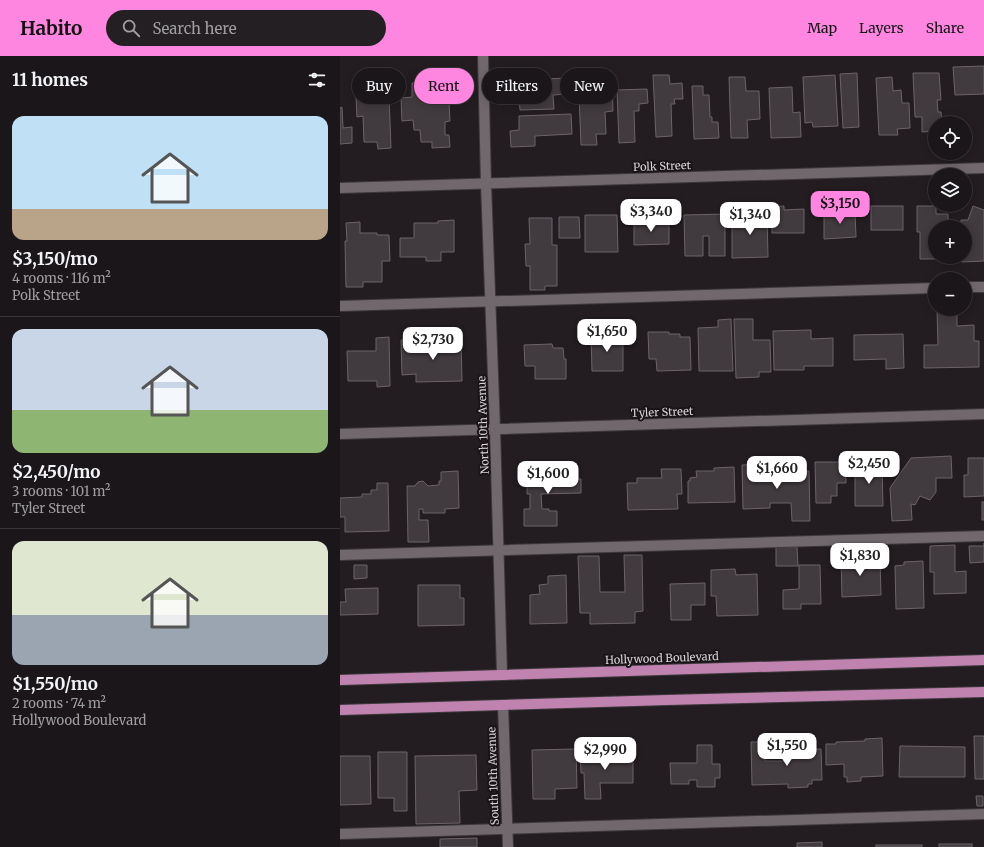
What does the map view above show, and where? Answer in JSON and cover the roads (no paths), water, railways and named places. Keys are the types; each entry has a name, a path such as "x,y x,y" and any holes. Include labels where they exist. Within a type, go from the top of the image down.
{"main road":[{"name":"Hollywood Boulevard","path":"340,680 984,660"},
{"path":"340,710 984,692"}],"street":[{"name":"North 10th Avenue","path":"483,56 502,674"},
{"name":"Polk Street","path":"340,188 984,168"},
{"path":"972,287 984,287"},
{"path":"340,306 928,288"},
{"name":"Tyler Street","path":"340,434 984,414"},
{"path":"340,555 984,536"},
{"name":"South 10th Avenue","path":"503,705 508,847"},
{"path":"340,834 984,814"}]}
